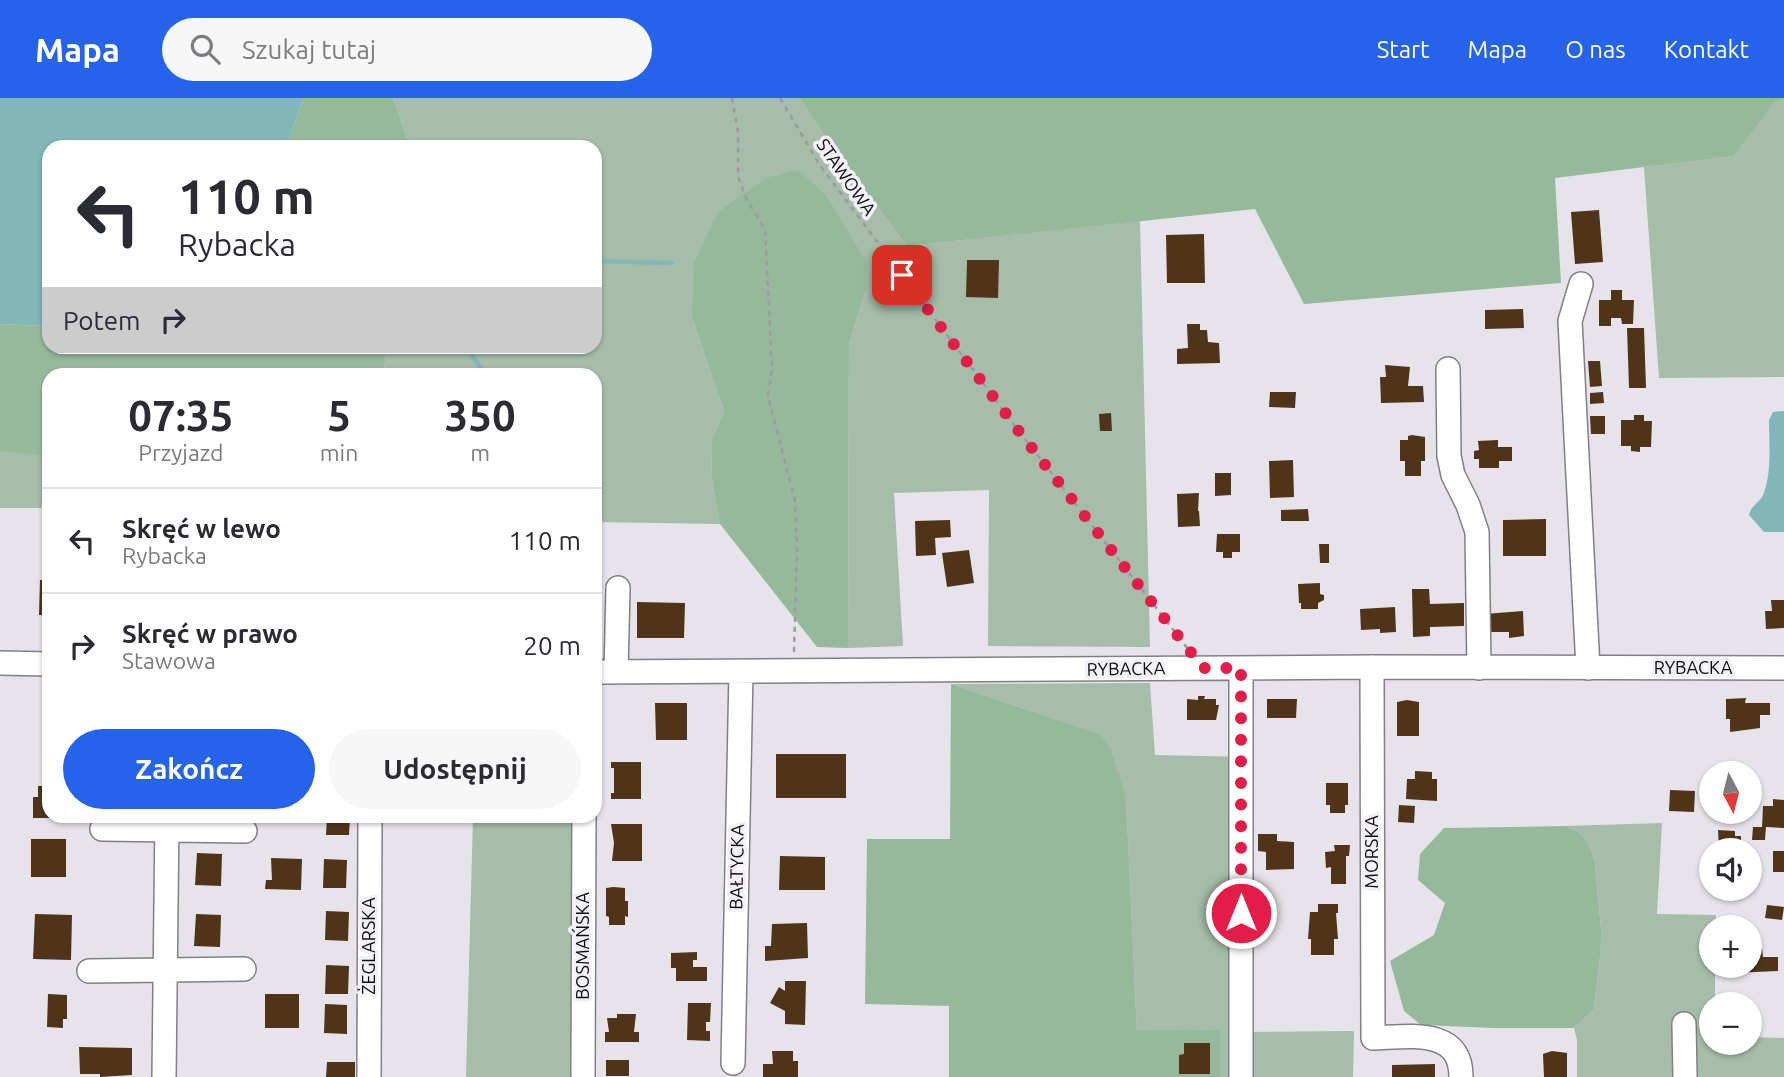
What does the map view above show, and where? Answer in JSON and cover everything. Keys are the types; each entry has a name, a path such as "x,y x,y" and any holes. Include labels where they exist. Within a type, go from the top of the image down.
{"street":[{"path":"1581,284 1570,321 1588,668"},
{"path":"1448,369 1449,456 1453,475 1468,505 1477,532 1479,668"},
{"path":"606,672 618,588"},
{"path":"0,663 42,664"},
{"name":"RYBACKA","path":"606,672 1372,667 1784,668"},
{"name":"MORSKA","path":"1372,667 1373,1038 1419,1037 1439,1040 1454,1049 1461,1065 1461,1077"},
{"path":"1241,668 1241,1077"},
{"name":"BAŁTYCKA","path":"733,1063 741,672"},
{"path":"164,1077 167,823"},
{"path":"102,830 167,823 245,831"},
{"name":"ŻEGLARSKA","path":"369,1077 370,823"},
{"name":"BOSMAŃSKA","path":"583,1077 584,823"},
{"path":"89,971 244,969"},
{"path":"1684,1024 1685,1077"}],"path":[{"path":"732,98 738,132 738,177 746,198 765,230 772,367 768,396 772,421 794,501 797,547 793,644 795,672"},
{"name":"STAWOWA","path":"780,98 819,164 1018,430 1203,668"}],"green space":[{"path":"303,98 393,98 408,140 289,140"},
{"path":"393,98 800,98 828,142 907,246 1140,221 1150,647 988,646 989,490 894,493 903,646 848,648 849,344 866,290 692,318 724,411 711,442 712,481 720,524 602,522 602,368 384,368 386,354 602,354 602,140 408,140"},
{"path":"800,98 1784,99 1775,101 1734,156 1555,178 1561,283 1304,304 1255,209 907,246 828,142"},
{"path":"1784,99 1784,377 1659,378 1644,167 1734,156 1775,100"},
{"path":"798,170 826,195 867,263 866,290 849,344 848,648 817,647 720,524 712,481 711,442 724,411 692,318 694,263 718,212 766,178"},
{"path":"0,324 42,326 42,354 386,354 384,368 42,368 42,455 0,451"},
{"path":"0,450 42,455 42,508 0,508"},
{"path":"1150,683 1155,755 1248,757 1249,1032 1354,1031 1353,1077 1220,1077 1219,1029 1137,1032 1126,797 1098,734 951,684"},
{"path":"951,684 1099,734 1110,748 1126,797 1137,1031 1220,1029 1220,1077 949,1077 949,1006 865,1004 867,839 950,839"},
{"path":"473,823 574,823 572,1077 466,1077"},
{"path":"1662,823 1657,914 1716,915 1699,915 1699,978 1715,978 1715,992 1699,992 1699,1055 1762,1055 1762,1037 1784,1038 1784,1077 1577,1077 1577,1040 1574,1028 1594,1010 1602,939 1595,863 1590,846 1579,832 1565,826"},
{"path":"1565,826 1579,832 1590,846 1595,863 1602,939 1594,1010 1574,1028 1421,1025 1404,1011 1390,961 1434,935 1445,903 1418,880 1420,854 1444,828"}],"water":[{"path":"0,98 303,98 289,140 42,140 42,326 0,324"},
{"path":"1784,411 1784,532 1764,532 1749,515 1763,496 1767,484 1770,456 1769,420 1773,412"}],"building":[{"path":"1599,210 1603,262 1575,264 1571,212"},
{"path":"1204,234 1205,283 1167,283 1166,235"},
{"path":"967,260 999,260 998,298 966,297"},
{"path":"1611,290 1622,290 1622,300 1634,300 1633,324 1622,324 1621,318 1611,318 1611,326 1599,326 1599,300 1611,300"},
{"path":"1523,309 1524,328 1485,329 1485,310"},
{"path":"1187,324 1200,324 1200,330 1207,330 1208,342 1219,343 1220,363 1177,364 1177,349 1188,348"},
{"path":"1627,328 1644,328 1646,388 1629,388"},
{"path":"1588,361 1600,361 1602,386 1590,387"},
{"path":"1385,365 1410,367 1408,386 1423,386 1424,402 1381,403 1380,377 1386,377"},
{"path":"1270,392 1296,392 1295,408 1269,407"},
{"path":"1603,392 1604,403 1590,404 1590,393"},
{"path":"1111,413 1112,431 1100,431 1099,414"},
{"path":"1634,415 1644,415 1644,421 1652,421 1651,447 1640,447 1640,452 1631,451 1631,446 1621,446 1621,420 1634,420"},
{"path":"1590,416 1605,416 1605,434 1591,434"},
{"path":"1408,436 1425,437 1425,461 1421,461 1421,476 1405,476 1405,461 1400,461 1400,440 1408,440"},
{"path":"1498,440 1498,447 1512,447 1512,461 1499,461 1499,468 1479,468 1479,459 1474,459 1474,451 1479,450 1478,441"},
{"path":"1293,460 1294,497 1270,498 1269,461"},
{"path":"1215,473 1231,473 1231,495 1215,496"},
{"path":"1199,493 1200,526 1178,527 1177,494"},
{"path":"1308,509 1309,521 1281,521 1281,510"},
{"path":"1546,519 1546,556 1503,556 1503,520"},
{"path":"950,520 951,537 935,538 936,555 916,556 915,521"},
{"path":"1217,534 1240,534 1240,552 1232,552 1232,558 1223,558 1223,552 1216,552"},
{"path":"1319,544 1329,544 1329,563 1320,563"},
{"path":"969,550 974,583 947,587 942,553"},
{"path":"40,580 42,580 42,615 39,615"},
{"path":"1320,583 1320,594 1324,595 1324,600 1318,603 1318,609 1301,609 1298,584"},
{"path":"1412,589 1429,589 1430,604 1464,603 1464,626 1430,627 1430,636 1413,637"},
{"path":"1771,600 1784,600 1784,628 1766,629 1765,611 1772,611"},
{"path":"637,602 685,603 684,638 637,638"},
{"path":"1395,607 1396,632 1361,630 1360,609"},
{"path":"1523,611 1524,636 1509,638 1509,632 1485,632 1484,614"},
{"path":"1198,696 1216,699 1216,705 1219,705 1216,720 1187,720 1187,699 1198,700"},
{"path":"1746,698 1745,703 1770,703 1770,715 1760,715 1760,728 1730,732 1730,719 1726,719 1726,699"},
{"path":"1267,699 1297,699 1296,718 1267,718"},
{"path":"1397,702 1419,702 1419,736 1397,736"},
{"path":"655,703 687,703 687,740 656,740"},
{"path":"776,754 846,754 846,798 776,798"},
{"path":"611,762 641,762 641,799 611,799 611,793 614,793 614,768 611,768"},
{"path":"1415,771 1432,772 1432,779 1437,779 1437,801 1406,799 1407,779 1415,779"},
{"path":"1326,783 1348,783 1348,805 1345,805 1345,813 1330,813 1330,805 1326,805"},
{"path":"38,786 42,786 42,818 33,818 33,797 38,797"},
{"path":"1670,790 1695,791 1694,812 1669,811"},
{"path":"1773,799 1784,800 1784,828 1766,827 1765,840 1752,838 1753,827 1762,827 1763,806 1773,806"},
{"path":"1399,805 1415,806 1414,823 1398,822"},
{"path":"327,823 350,823 349,835 326,835"},
{"path":"611,824 642,824 642,861 612,861 614,843"},
{"path":"1718,830 1735,831 1735,836 1741,836 1741,838 1718,838"},
{"path":"1258,834 1277,834 1277,841 1294,842 1294,869 1266,870 1266,852 1258,851"},
{"path":"31,839 66,839 66,877 31,877"},
{"path":"1334,845 1350,845 1349,856 1346,856 1346,884 1331,884 1331,867 1326,868 1325,852 1335,851"},
{"path":"1773,851 1784,851 1784,872 1773,872"},
{"path":"197,853 222,854 221,886 195,885"},
{"path":"780,856 825,857 825,890 779,890"},
{"path":"271,858 302,859 301,890 265,889 266,880 272,880"},
{"path":"324,859 347,860 346,888 323,888"},
{"path":"606,888 625,888 628,917 625,916 625,925 609,925 609,917 606,916"},
{"path":"1318,904 1338,904 1338,939 1334,939 1334,955 1311,955 1311,939 1308,939 1310,912 1318,912"},
{"path":"1767,905 1784,907 1782,920 1765,918"},
{"path":"326,911 349,912 348,941 325,940"},
{"path":"35,914 72,915 71,960 33,959"},
{"path":"196,914 221,915 220,947 194,946"},
{"path":"807,923 808,958 765,961 765,946 771,946 772,924"},
{"path":"1762,949 1763,957 1778,957 1778,971 1762,972"},
{"path":"697,952 693,967 707,967 707,981 676,981 676,968 671,968 671,953"},
{"path":"326,965 349,966 348,994 325,994"},
{"path":"785,981 806,981 805,1025 785,1024 785,1011 770,1003 779,987 785,991"},
{"path":"48,994 67,995 67,1019 63,1019 63,1028 47,1027"},
{"path":"265,994 299,994 299,1028 265,1028"},
{"path":"688,1003 711,1003 710,1022 706,1022 710,1041 687,1040"},
{"path":"325,1004 347,1005 347,1034 324,1033"},
{"path":"617,1014 636,1014 634,1032 639,1032 639,1042 605,1042 605,1032 609,1032 607,1018 617,1018"},
{"path":"1184,1043 1210,1043 1210,1074 1179,1074 1179,1055 1184,1054"},
{"path":"79,1047 132,1048 132,1075 100,1077 100,1074 80,1074"},
{"path":"772,1051 793,1051 793,1061 798,1061 798,1077 763,1077 763,1064 773,1064"},
{"path":"1552,1051 1567,1053 1567,1077 1544,1077 1543,1054"},
{"path":"606,1060 629,1060 629,1076 606,1076"},
{"path":"327,1062 355,1062 355,1077 326,1077"},
{"path":"1435,1064 1435,1077 1392,1077 1392,1065"}],"waterway":[{"path":"602,261 672,263"},
{"path":"471,354 481,368"}],"route":[{"path":"902,275 1018,430 1203,668 1241,668 1241,913"}]}
